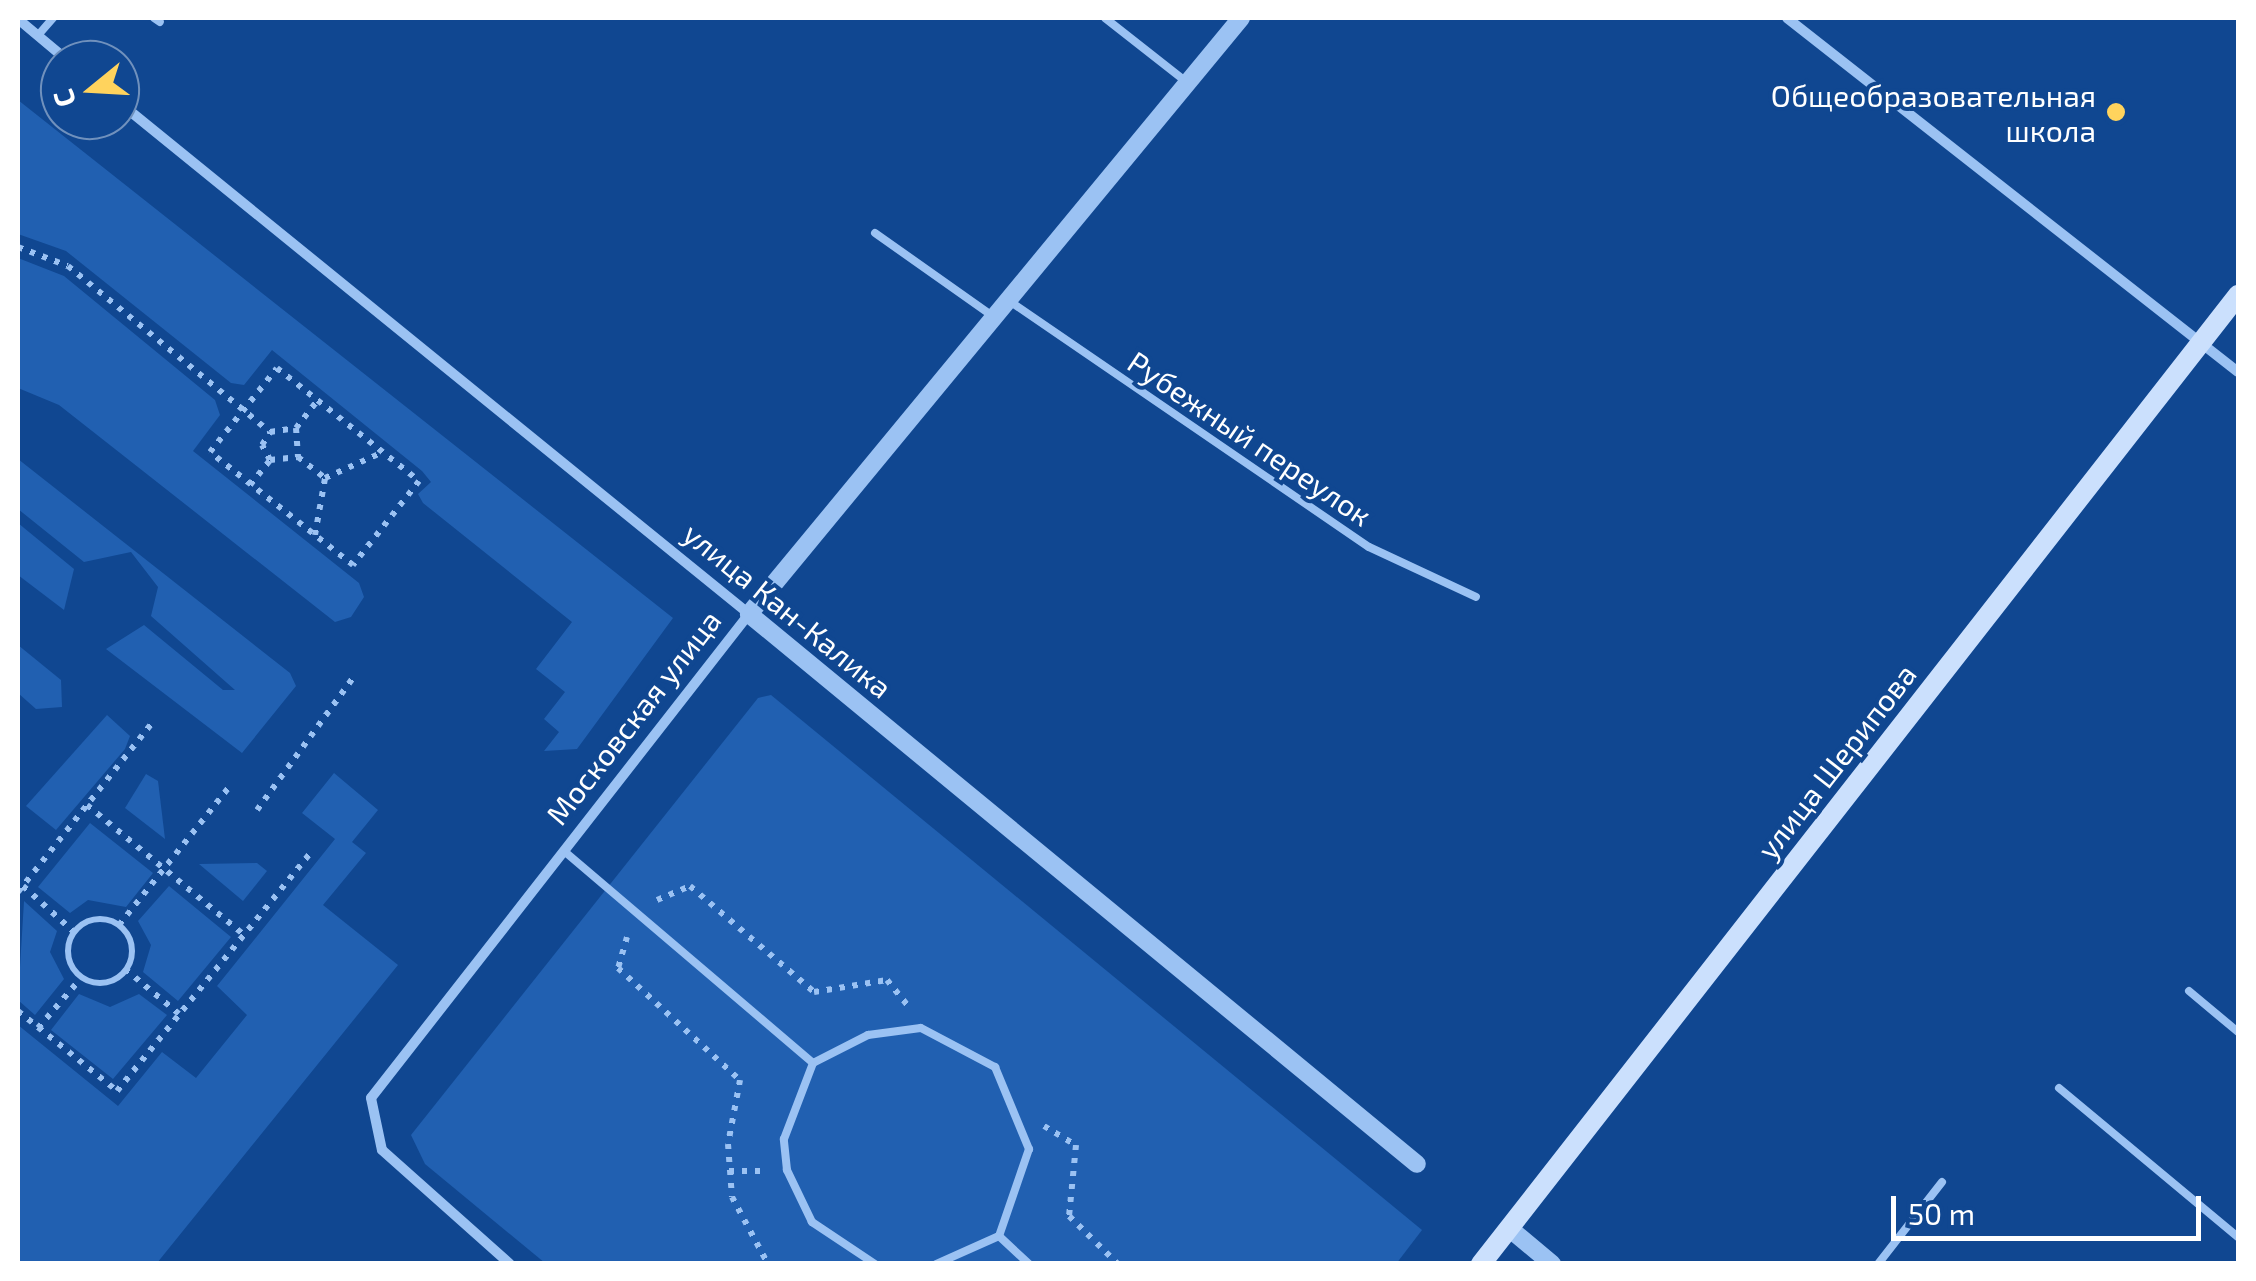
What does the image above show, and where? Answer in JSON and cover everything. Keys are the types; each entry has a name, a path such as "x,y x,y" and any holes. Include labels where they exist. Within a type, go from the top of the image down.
{"main road":[{"name":"улица Шерипова","path":"1480,1264 2238,295"}],"street":[{"name":"Московская улица","path":"510,1264 382,1150 370,1098 749,614 1241,18"},
{"path":"1787,18 2238,372"},
{"path":"18,19 47,40"},
{"name":"улица Кан-Калика","path":"140,119 1417,1164"},
{"path":"1509,1228 1552,1264"}],"lane":[{"path":"40,33 53,18"},
{"path":"1105,18 1188,83"},
{"path":"875,234 995,317"},
{"name":"Рубежный переулок","path":"1008,300 1369,547 1476,597"},
{"path":"564,851 813,1062"},
{"path":"2189,991 2238,1032"},
{"path":"875,1264 827,1239 787,1170 790,1114 813,1062 868,1035 921,1028 995,1066 1023,1118 1024,1182 999,1236 936,1264"},
{"path":"2059,1088 2238,1237"},
{"path":"1878,1264 1942,1182"},
{"path":"999,1236 1029,1264"}],"path":[{"path":"18,247 68,266 270,432 296,428"},
{"path":"278,368 419,481 353,565 210,452 244,411 278,368"},
{"path":"298,457 296,428 318,400"},
{"path":"270,432 262,445 270,460"},
{"path":"326,478 383,452"},
{"path":"250,484 270,460 298,457 326,478"},
{"path":"315,535 326,478"},
{"path":"258,810 353,678"},
{"path":"74,932 20,889 151,724"},
{"path":"119,925 229,787"},
{"path":"87,806 244,935"},
{"path":"18,1010 117,1092 311,852"},
{"path":"90,920 119,925 131,943 125,969 102,982 82,977 70,961 74,932 90,920"},
{"path":"125,969 179,1014"},
{"path":"38,1028 82,977"},
{"path":"1023,1118 1076,1144 1070,1216 1118,1264"},
{"path":"729,1171 787,1170"}],"shaded area":[{"path":"18,100 40,117 40,140 69,140 673,618 577,749 544,751 559,732 544,719 565,692 536,669 572,622 423,503 418,494 431,482 422,471 272,350 244,385 231,383 66,251 18,234"},
{"path":"18,258 64,276 215,400 220,415 193,451 359,583 364,597 351,617 335,622 59,405 18,388"},
{"path":"18,459 290,673 296,686 242,753 106,649 144,625 223,690 235,690 151,616 158,587 131,552 84,562 18,509"},
{"path":"18,523 74,569 64,610 18,575"},
{"path":"18,645 61,680 62,707 36,709 18,693"},
{"path":"771,695 1422,1230 1396,1264 545,1263 425,1164 411,1135 758,698"},
{"path":"107,715 130,736 125,749 56,830 26,806"},
{"path":"334,773 378,810 352,842 366,853 323,905 398,965 157,1263 18,1263 18,1025 118,1106 162,1052 196,1078 247,1015 217,986 335,839 302,813"},
{"path":"146,774 158,781 165,839 125,808"},
{"path":"90,823 153,873 126,907 88,900 70,913 38,887"},
{"path":"257,863 267,871 243,901 199,864"},
{"path":"169,886 231,937 178,1001 143,972 151,945 138,921"},
{"path":"24,901 57,931 50,952 64,979 35,1015 18,1000"},
{"path":"79,994 110,1007 139,994 167,1015 113,1079 51,1030"}],"place":[{"name":"Общеобразовательная школа","path":"2116,112"}]}
